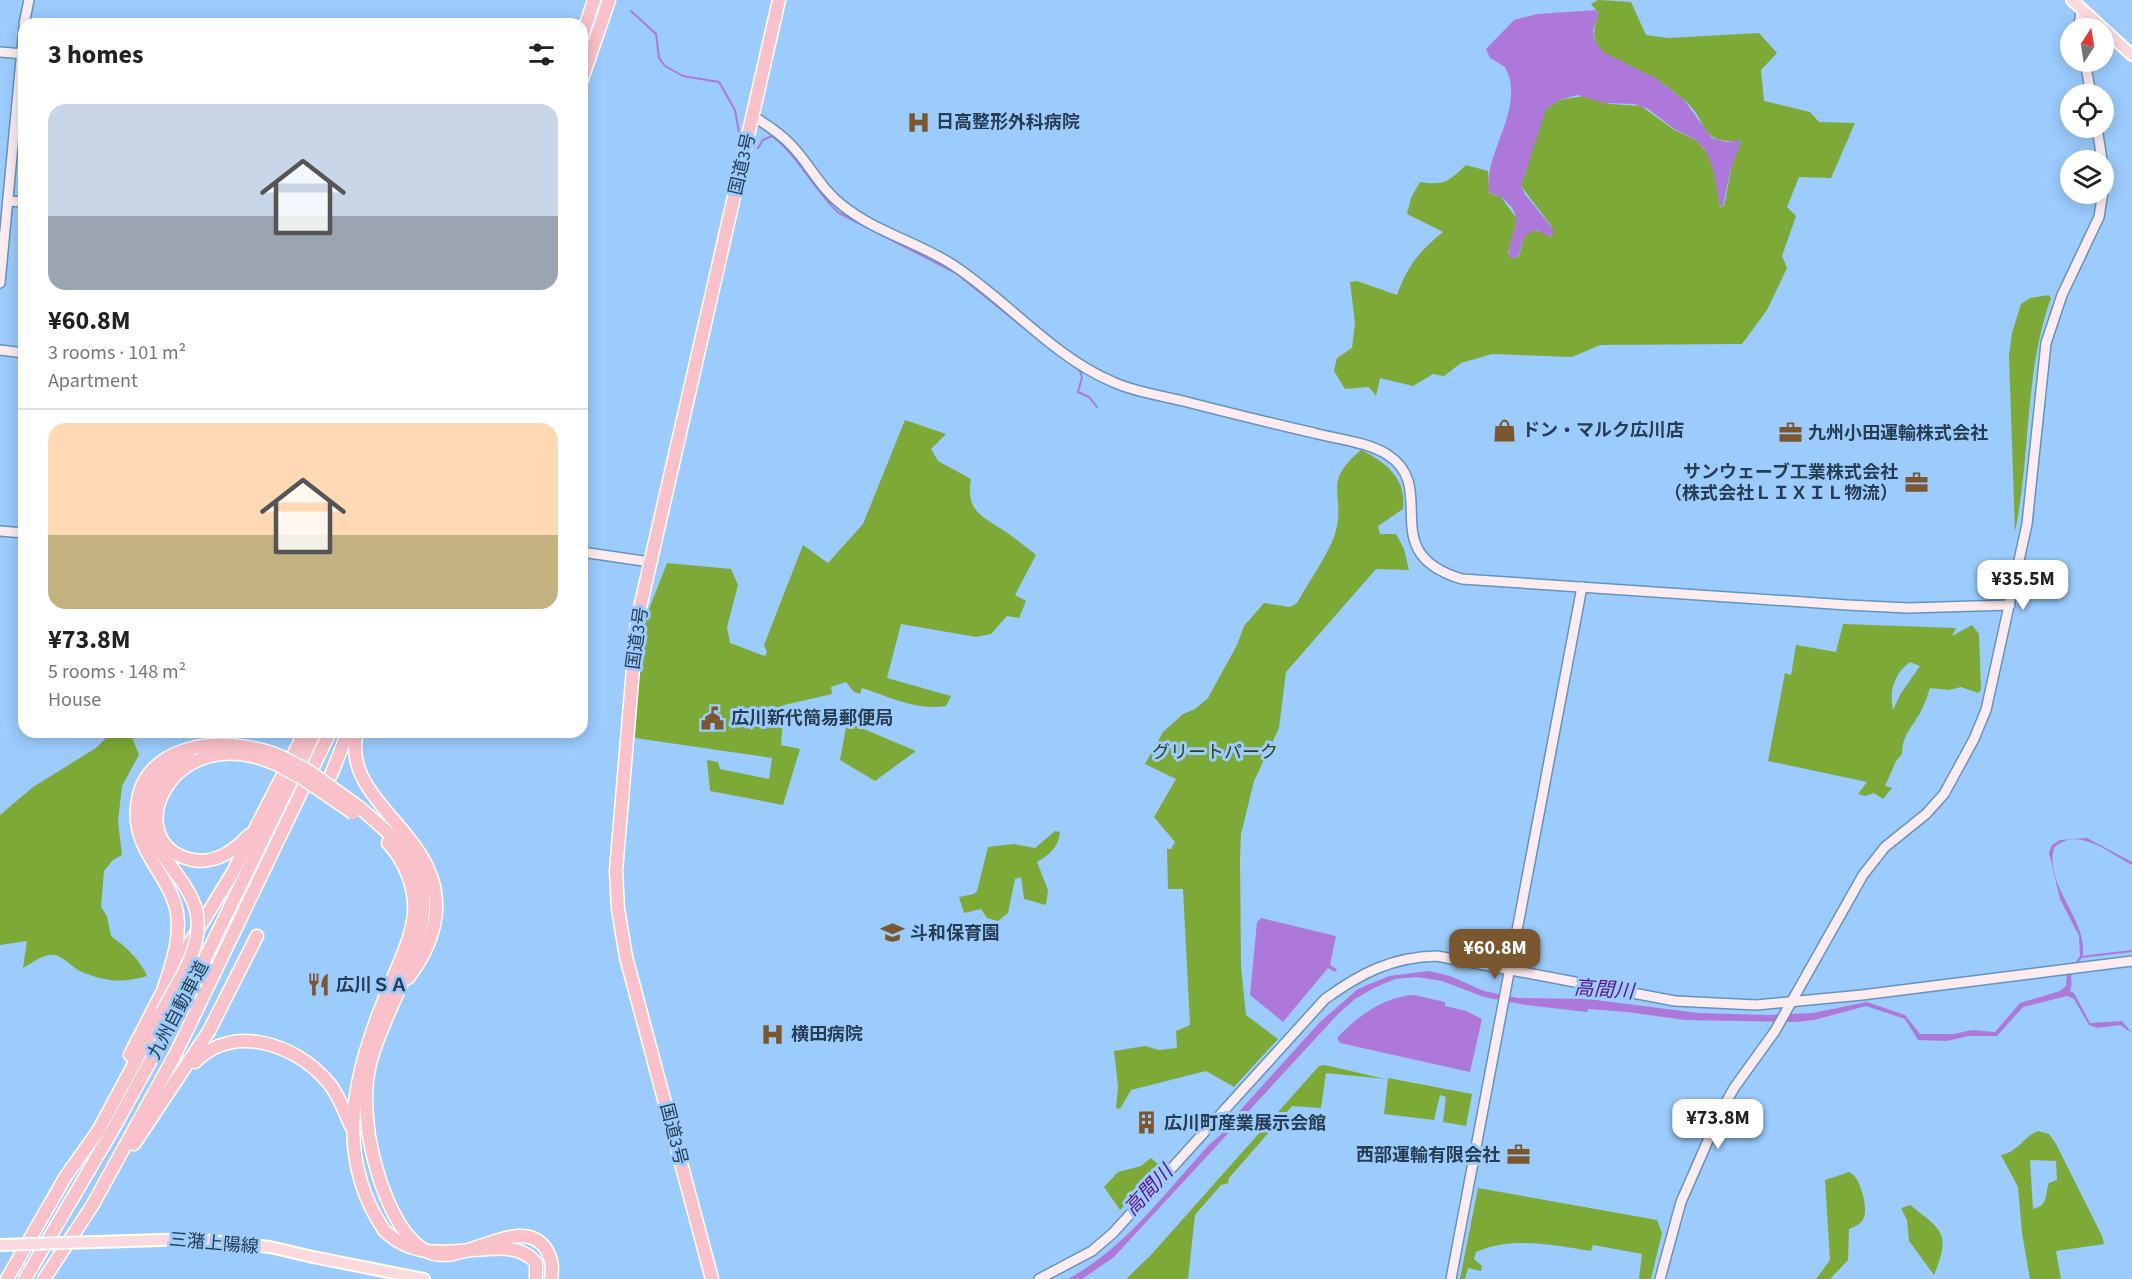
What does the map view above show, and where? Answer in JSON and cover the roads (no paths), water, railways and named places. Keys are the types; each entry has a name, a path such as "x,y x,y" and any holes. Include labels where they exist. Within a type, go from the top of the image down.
{"highway":[{"path":"588,18 594,0"},
{"path":"588,61 609,0"},
{"name":"国道3号","path":"712,1279 626,957 618,909 616,871 637,621 779,0"},
{"path":"130,1055 164,988 259,823 302,738"},
{"name":"九州自動車道","path":"25,1279 115,1126 189,990 312,738"},
{"name":"九州自動車道","path":"44,1279 92,1206 176,1053 327,738"},
{"path":"331,775 346,738"},
{"path":"357,738 356,757 360,775 372,795 423,856 433,878 437,904 432,934 425,954 397,991"},
{"path":"164,988 176,952 179,929 176,909 142,841 137,821 138,803 144,784 152,771 168,757 197,745 244,745 263,748 305,780 356,810 399,844 416,867 422,888 423,913 419,934 376,1042 365,1090 370,1137 380,1180 399,1223 427,1252 441,1255 459,1253 507,1237 520,1236 534,1239 543,1245 550,1256 552,1279"},
{"path":"7,1279 66,1176 98,1131 192,956 198,931 196,910 184,884 150,835 147,807 152,792 170,767 215,745"},
{"path":"259,823 230,852 215,859 198,861 186,859 168,848 159,831 156,815 163,791 174,776 201,759 231,753 280,761"},
{"path":"356,810 390,844 396,854 413,887 414,912 410,938 362,1060 355,1088 352,1130 362,1186 384,1230 400,1246 417,1258 437,1263 451,1263 510,1250 522,1251 536,1263 536,1279"},
{"path":"92,1206 209,1031 257,936"},
{"path":"180,1077 202,1054 232,1041 253,1041 281,1048 302,1058 328,1082 352,1130"}],"main road":[{"path":"2072,0 2132,54"},
{"name":"三潴上陽線","path":"0,1245 193,1239 270,1247 424,1279"}],"street":[{"path":"26,18 29,0"},
{"path":"2080,18 2081,9"},
{"path":"0,52 18,54"},
{"path":"0,283 18,96"},
{"path":"753,116 774,129 794,147 826,190 841,204 877,227 951,263 1090,371 1142,392 1346,441 1388,455 1400,467 1409,483 1412,498 1412,535 1417,549 1428,563 1443,573 1462,579 1848,606 1908,608 2010,605"},
{"path":"8,201 18,202"},
{"path":"1660,1279 1681,1202 1720,1113 1739,1080 1779,1024 1863,875 1885,847 1926,814 1944,794 1974,739 1986,710 2027,524 2046,343 2062,294 2099,217 2101,204"},
{"path":"0,351 18,352"},
{"path":"0,531 18,532"},
{"path":"588,553 650,562"},
{"path":"1451,1279 1582,587"},
{"path":"1039,1279 1092,1251 1113,1233 1325,999 1375,967 1420,957 1437,956 1675,1001 1789,1007 2132,961"}],"waterway":[{"path":"631,11 656,34 659,58 665,66 683,76 719,82 735,110 740,138"},
{"path":"758,148 763,140 772,136 791,154 822,195 839,213 956,273 1039,340"},
{"path":"1055,352 1080,371 1082,377 1078,392 1089,397 1097,407"},
{"path":"2081,957 2132,951"}],"place":[{"name":"日高整形外科病院","path":"918,122"},
{"name":"ドン・マルク広川店","path":"1504,430"},
{"name":"九州小田運輸株式会社","path":"1790,433"},
{"name":"サンウェーブ工業株式会社 （株式会社ＬＩＸＩＬ物流）","path":"1916,482"},
{"name":"広川新代簡易郵便局","path":"713,718"},
{"name":"斗和保育園","path":"892,933"},
{"name":"広川ＳＡ","path":"318,985"},
{"name":"横田病院","path":"773,1034"},
{"name":"広川町産業展示会館","path":"1146,1123"},
{"name":"西部運輸有限会社","path":"1518,1155"}],"park label":[{"name":"グリートパーク","path":"1215,752"}],"water label":[{"name":"高間川","path":"1604,989"},
{"name":"高間川","path":"1148,1190"}]}
